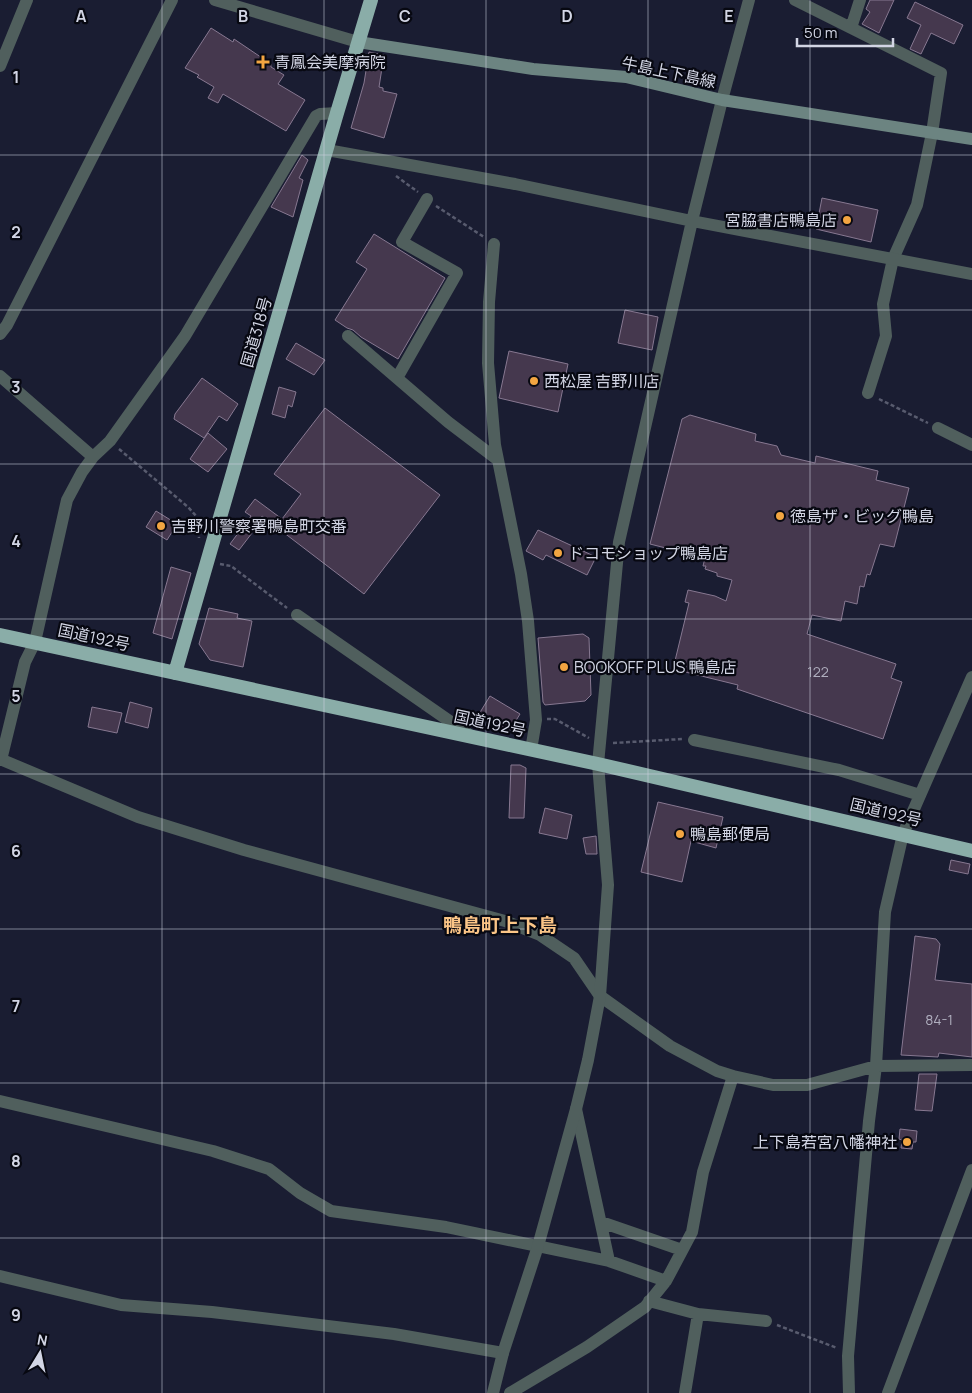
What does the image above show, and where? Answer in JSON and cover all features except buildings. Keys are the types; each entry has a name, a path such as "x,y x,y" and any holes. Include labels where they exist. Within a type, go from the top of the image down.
{"highway":[{"name":"国道318号","path":"176,673 327,150 336,113 371,0"},
{"name":"国道192号","path":"0,635 598,764 972,850"}],"main road":[{"name":"牛島上下島線","path":"358,42 533,69 626,78 722,100 972,139"}],"street":[{"path":"0,66 27,0"},
{"path":"0,334 7,325 172,0"},
{"path":"215,0 358,42"},
{"path":"493,1393 503,1353 538,1246 576,1109 588,1060 600,996 608,885 598,764 619,542 692,221 749,0"},
{"path":"795,0 941,73 918,206 894,259 884,304 886,336 868,393"},
{"path":"851,28 860,0"},
{"path":"336,113 316,116 185,336 110,441 93,457 82,472 68,500 35,642 25,662 1,759 138,817 244,850 506,920 540,936 574,958 600,996 670,1046 733,1076 773,1085 807,1085 876,1066 972,1065"},
{"path":"327,150 515,184 692,221 972,274"},
{"path":"397,378 457,273 402,242 427,200"},
{"path":"494,244 488,363 495,445 522,574 528,622 536,720 530,750"},
{"path":"348,336 448,422 498,460"},
{"path":"0,376 93,457"},
{"path":"938,428 972,445"},
{"path":"297,615 474,738"},
{"path":"848,1393 848,1352 869,1121 876,1066 885,912 903,834 972,677"},
{"path":"694,740 839,770 920,795"},
{"path":"510,1393 587,1347 645,1307 666,1281 692,1232 704,1172 733,1076"},
{"path":"0,1101 213,1151 270,1169 300,1193 332,1210 446,1227 609,1261 666,1281"},
{"path":"576,1109 609,1261"},
{"path":"888,1393 972,1170"},
{"path":"601,1222 682,1250"},
{"path":"0,1276 121,1305 212,1312 394,1334 503,1353"},
{"path":"649,1301 698,1314 766,1322"},
{"path":"685,1393 698,1314"}],"path":[{"path":"868,393 938,428"},
{"path":"536,720 555,719 599,744 694,740"},
{"path":"766,1322 848,1352"}],"place":[{"name":"青鳳会美摩病院","path":"263,62"},
{"name":"宮脇書店鴨島店","path":"847,220"},
{"name":"西松屋 吉野川店","path":"534,381"},
{"name":"徳島ザ・ビッグ鴨島","path":"780,516"},
{"name":"吉野川警察署鴨島町交番","path":"161,526"},
{"name":"ドコモショップ鴨島店","path":"558,553"},
{"name":"BOOKOFF PLUS 鴨島店","path":"564,667"},
{"name":"鴨島郵便局","path":"680,834"},
{"name":"上下島若宮八幡神社","path":"907,1142"}],"district":[{"name":"鴨島町上下島","path":"500,925"}]}
